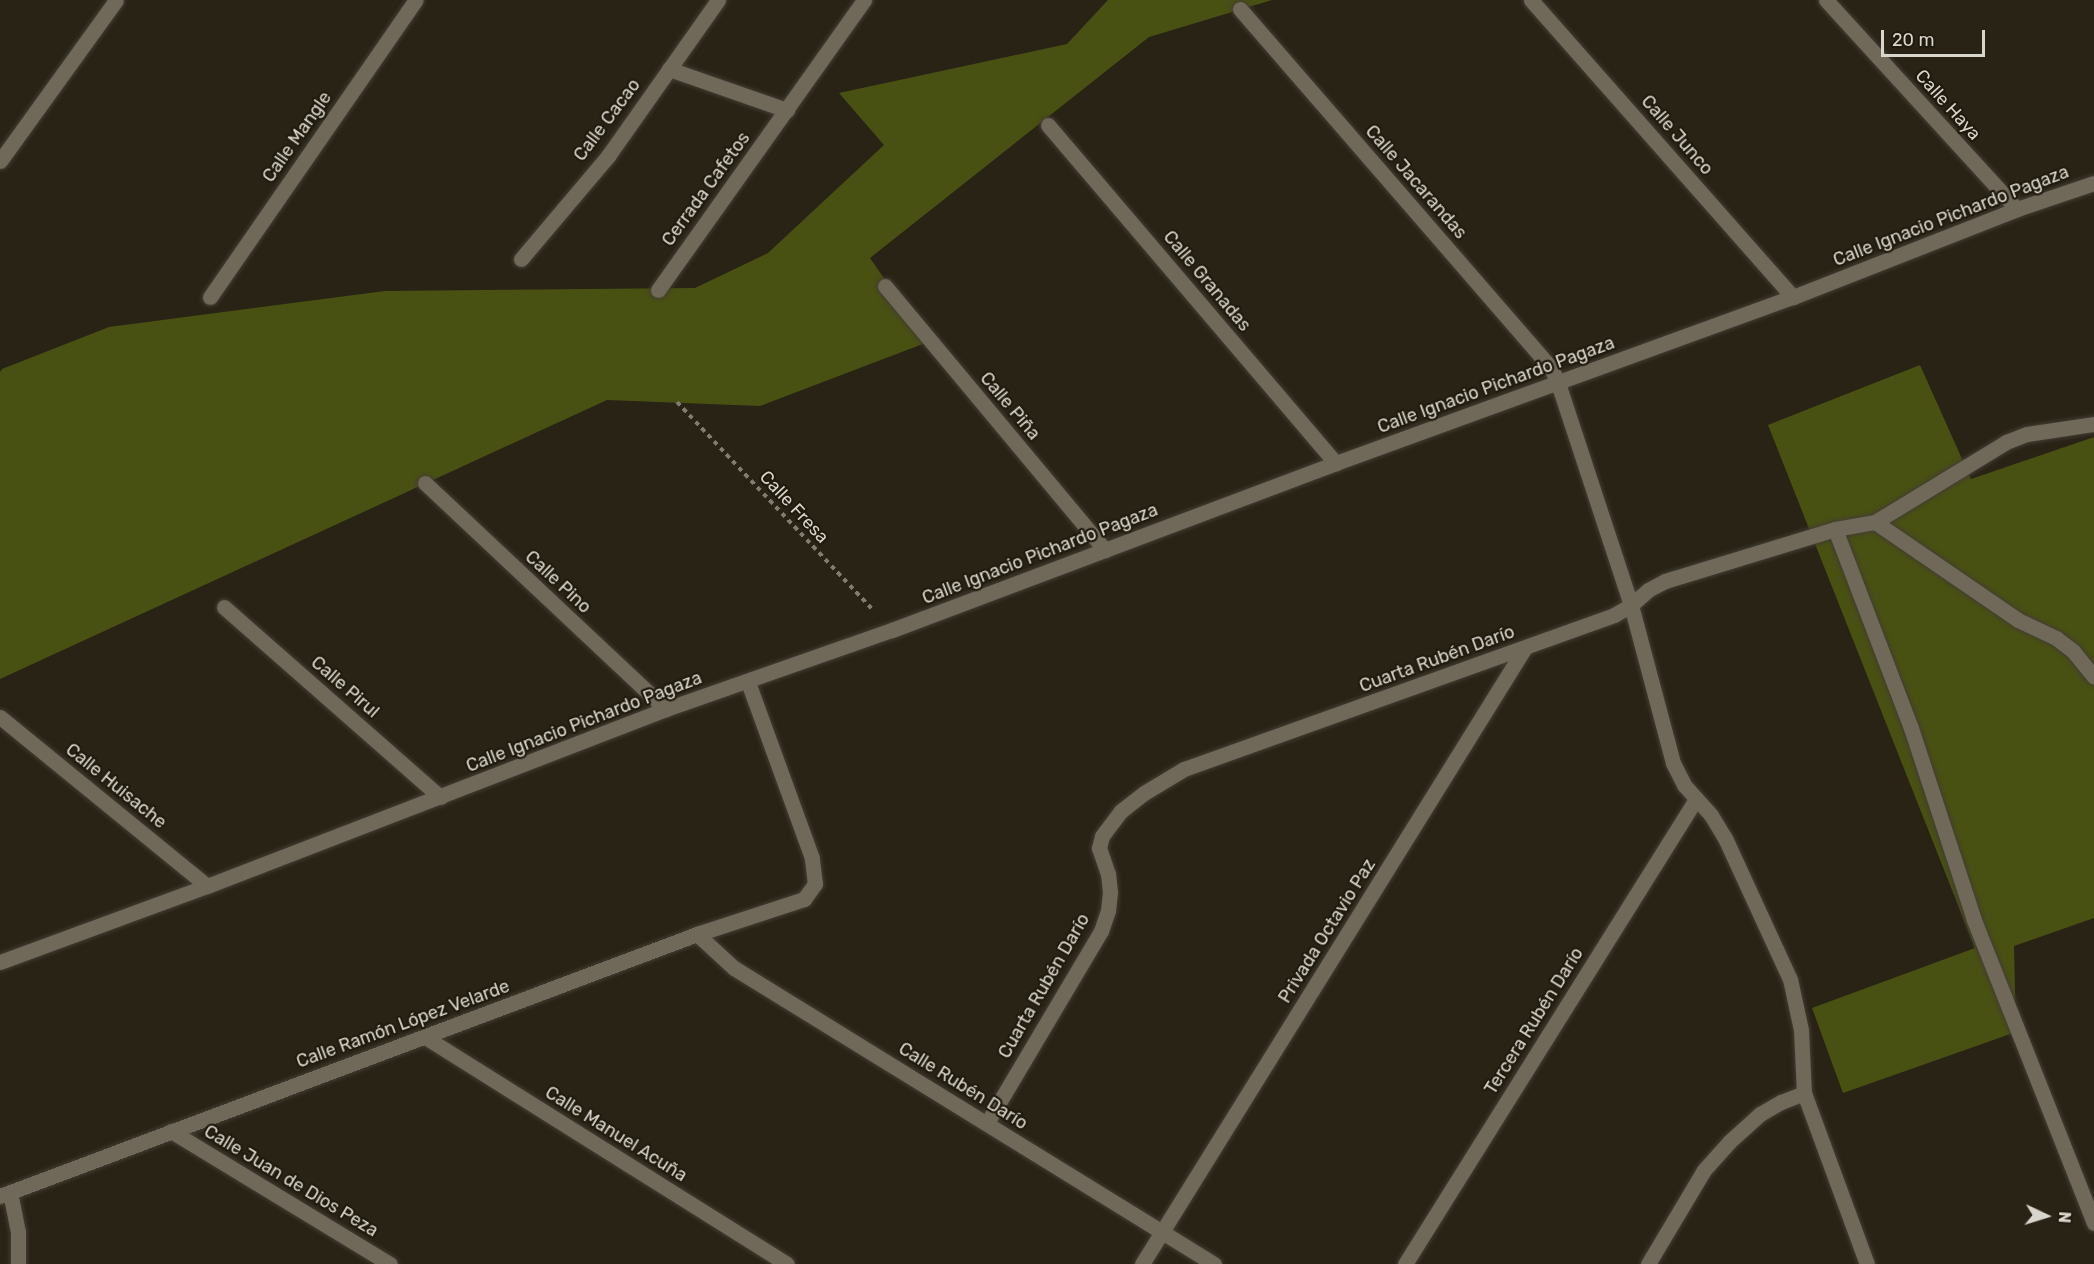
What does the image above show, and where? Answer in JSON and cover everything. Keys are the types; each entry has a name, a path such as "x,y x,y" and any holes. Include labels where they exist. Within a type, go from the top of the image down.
{"street":[{"path":"0,161 116,0"},
{"name":"Calle Mangle","path":"210,297 416,0"},
{"name":"Calle Cacao","path":"521,258 608,156 718,0"},
{"name":"Cerrada Cafetos","path":"658,290 864,0"},
{"name":"Calle Junco","path":"1531,0 1793,297"},
{"name":"Calle Haya","path":"1826,0 2017,209"},
{"name":"Calle Jacarandas","path":"1240,9 1540,354 1558,383 1631,605 1673,763 1684,785 1711,815 1725,838 1790,979 1801,1030 1804,1093 1868,1264"},
{"path":"669,69 787,110"},
{"name":"Calle Granadas","path":"1048,125 1336,463"},
{"name":"Calle Ignacio Pichardo Pagaza","path":"0,962 207,886 666,710 892,630 1336,463 1793,297 2017,209 2094,183"},
{"name":"Calle Piña","path":"885,286 1105,550"},
{"name":"Cuarta Rubén Darío","path":"987,1123 1101,931 1108,911 1110,892 1108,874 1099,848 1101,836 1121,811 1184,769 1614,615 1631,605 1648,590 1665,581 1835,529 1875,522 2006,442 2027,434 2094,424"},
{"name":"Calle Pino","path":"425,483 666,710"},
{"path":"1875,522 2018,620 2056,638 2073,651 2094,675"},
{"path":"1835,529 1911,728 1974,920 2094,1223"},
{"name":"Calle Pirul","path":"224,607 440,797"},
{"name":"Privada Octavio Paz","path":"1142,1264 1524,649"},
{"name":"Calle Ramón López Velarde","path":"5,1194 697,934 804,899 815,884 812,858 748,682"},
{"name":"Calle Huisache","path":"0,717 207,886"},
{"name":"Tercera Rubén Darío","path":"1405,1264 1696,798"},
{"name":"Calle Rubén Darío","path":"697,934 734,968 1214,1264"},
{"name":"Calle Manuel Acuña","path":"425,1037 787,1264"},
{"path":"1647,1264 1704,1170 1728,1142 1760,1114 1804,1093"},
{"name":"Calle Juan de Dios Peza","path":"171,1131 390,1264"},
{"path":"5,1194 18,1232 18,1264"}],"path":[{"name":"Calle Fresa","path":"677,402 892,630"}],"green space":[{"path":"1108,0 1272,0 1149,37 870,258 928,342 760,406 607,400 0,679 0,372 2,369 109,327 385,291 695,288 768,253 884,145 839,93 1067,44"},
{"path":"1920,365 1971,479 2094,437 2094,918 2014,946 2016,1032 1843,1093 1812,1008 1975,948 1768,425"}]}
